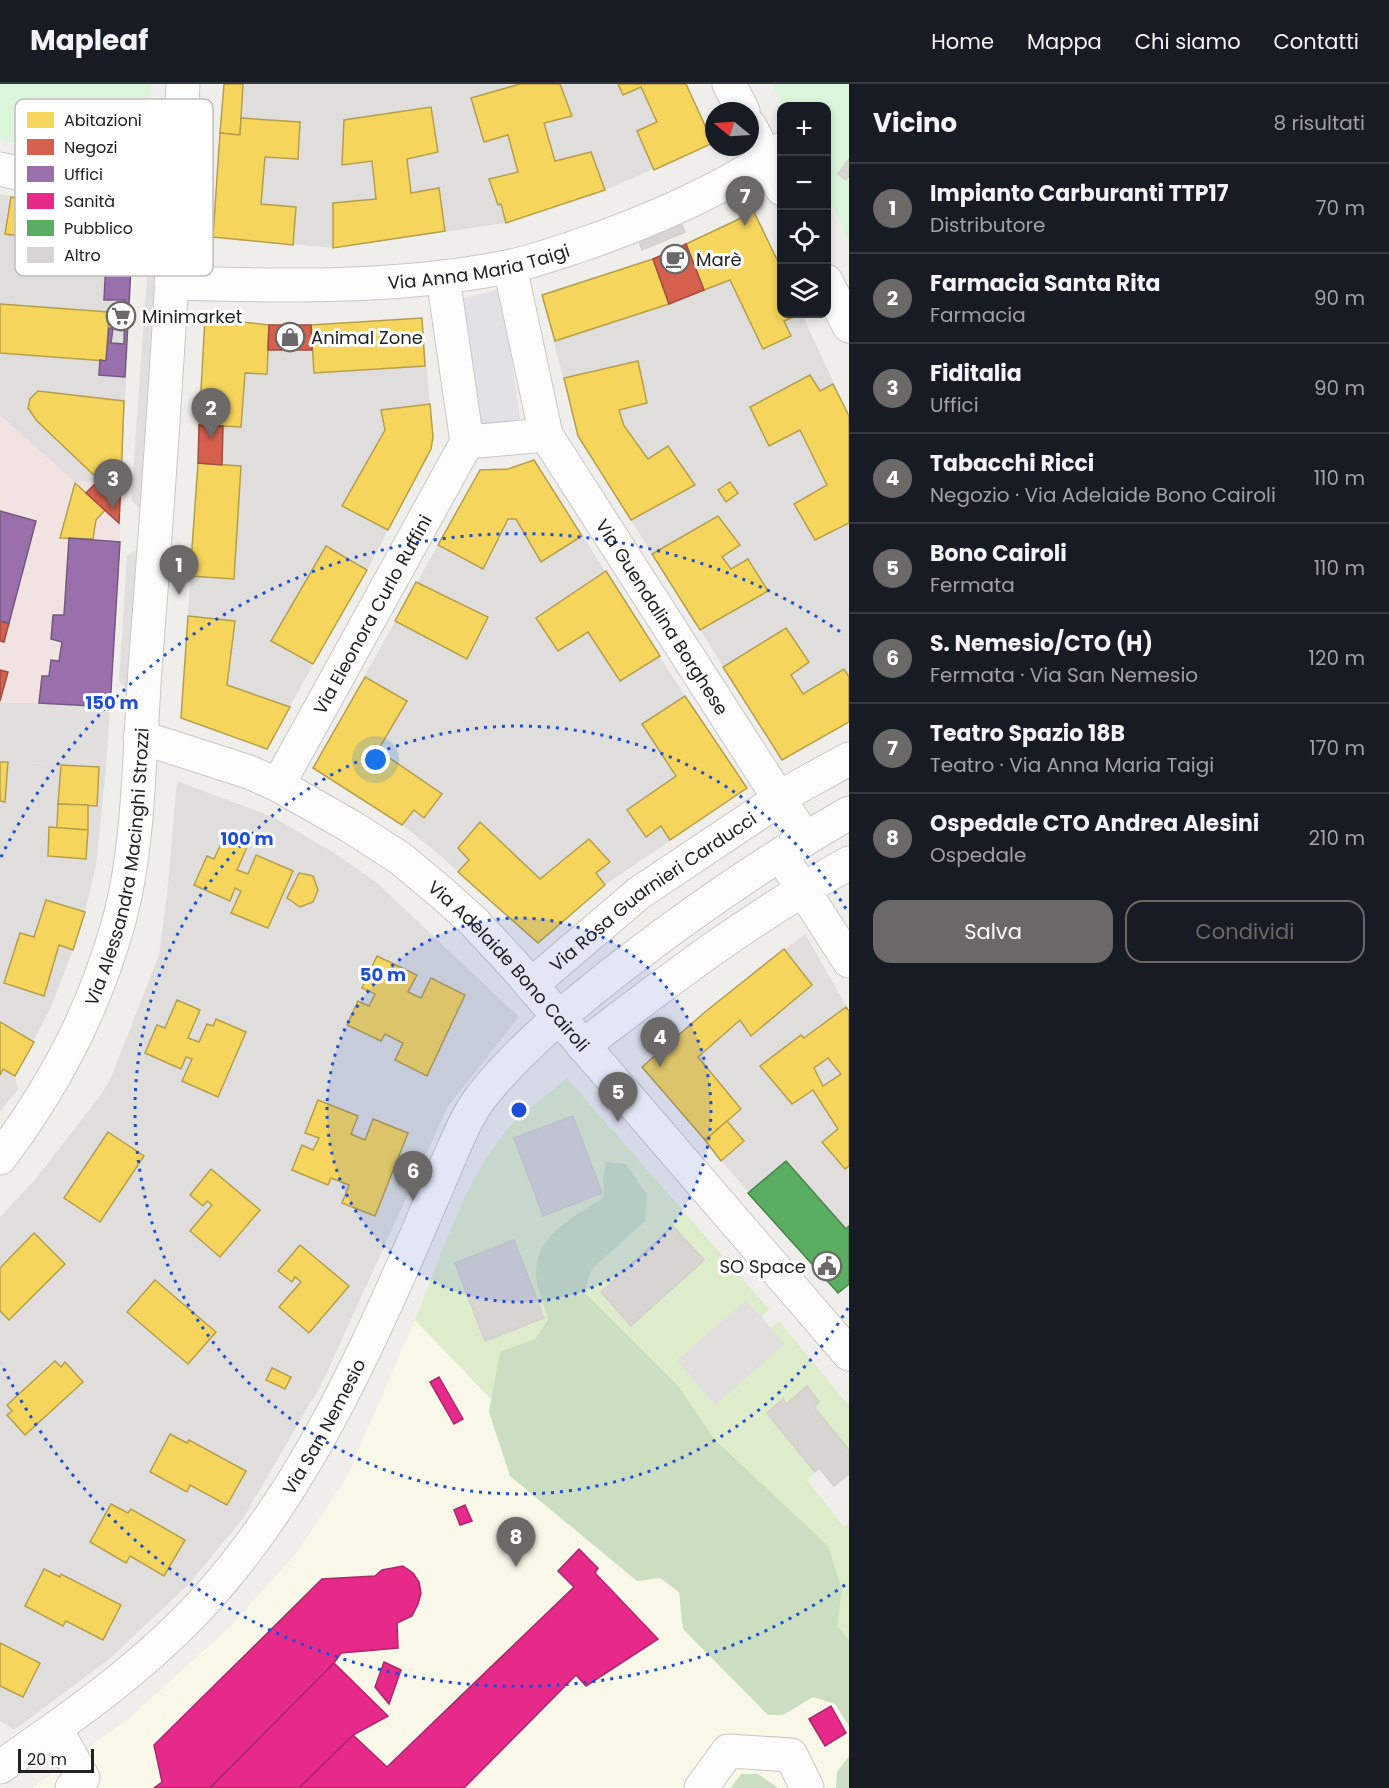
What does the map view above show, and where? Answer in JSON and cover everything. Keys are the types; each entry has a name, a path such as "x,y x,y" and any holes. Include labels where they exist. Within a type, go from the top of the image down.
{"street":[{"name":"Via Alessandra Macinghi Strozzi","path":"182,99 183,84"},
{"path":"729,84 738,102"},
{"path":"759,136 774,154"},
{"name":"Via Anna Maria Taigi","path":"171,283 312,286 443,277 510,267 604,237 651,219 738,176 774,154"},
{"path":"0,169 15,172"},
{"path":"443,277 467,442 546,435 510,267"},
{"name":"Via Alessandra Macinghi Strozzi","path":"0,1158 46,1092 72,1046 104,967 126,884 134,825 171,276"},
{"path":"831,290 849,326"},
{"name":"Via Guendalina Borghese","path":"546,435 779,799"},
{"name":"Via Eleonora Curlo Ruffini","path":"278,785 467,442"},
{"name":"Via Adelaide Bono Cairoli","path":"140,737 214,760 278,785 400,858 472,921 531,985 849,1354"},
{"name":"Via Rosa Guarnieri Carducci","path":"531,985 639,893 779,799 849,759"},
{"path":"779,799 803,889 849,961"},
{"path":"558,1018 684,918 792,847 849,813"},
{"path":"583,1046 718,944 803,889 849,863"},
{"name":"Via San Nemesio","path":"0,1767 87,1707 186,1620 235,1566 266,1524 326,1428 385,1306 470,1113 494,1083 558,1018"},
{"path":"56,1729 83,1778 72,1788"},
{"path":"701,1788 728,1751 791,1755 807,1788"}],"shaded area":[{"path":"224,84 686,84 705,126 705,146 605,190 506,223 333,248 213,237"},
{"path":"0,194 15,197 15,276 131,276 121,481 99,480 75,483 0,415"},
{"path":"754,212 777,296 777,318 804,318 849,416 849,722 782,760 578,436 542,295 653,259"},
{"path":"147,276 161,276 145,514 131,500"},
{"path":"496,290 504,309 521,424 477,428 462,318 464,298"},
{"path":"205,318 269,325 311,325 422,318 433,437 431,449 367,570 267,749 181,718"},
{"path":"0,415 75,482 121,481 120,542 110,707 0,703"},
{"path":"534,460 685,696 747,788 605,885 538,943 429,846 402,825 313,768 480,470 508,469"},
{"path":"143,546 133,696 119,681 127,556"},
{"path":"0,703 110,707 106,768 7,762 0,757"},
{"path":"0,757 8,762 106,768 96,865 85,912 50,1009 15,1076 18,1089 0,1112"},
{"path":"177,781 275,818 334,853 375,881 519,1017 448,1106 323,1381 244,1517 189,1584 108,1660 14,1730 0,1721 0,1217 34,1181 110,1080 159,955"},
{"path":"805,934 849,1011 849,1284 838,1293 642,1067 724,996"},
{"path":"746,1300 785,1344 715,1405 677,1360"},
{"path":"415,1320 564,1475 781,1584 849,1719 849,1788 32,1788 129,1718 230,1627 298,1551 346,1478"}],"green space":[{"path":"0,84 151,84 150,99 15,99 15,144 0,140"},
{"path":"772,84 849,84 849,241 831,203 831,102 781,102"},
{"path":"567,1078 769,1309 761,1317 746,1300 677,1360 785,1345 771,1328 779,1321 849,1406 849,1450 814,1407 819,1402 807,1387 786,1404 782,1400 767,1413 815,1472 807,1480 844,1527 849,1523 849,1719 781,1584 564,1475 415,1320 455,1220 479,1170 508,1129","holes":["573,1116 602,1193 543,1216 514,1138","673,1227 631,1325 601,1291","514,1240 544,1318 485,1341"]},
{"path":"606,1162 626,1164 647,1195 645,1221 592,1269 584,1292 678,1386 714,1439 828,1546 842,1590 837,1626 849,1640 849,1726 835,1704 813,1697 783,1715 768,1715 683,1629 679,1592 660,1578 637,1581 510,1476 489,1412 500,1352 535,1339 548,1320 537,1284 536,1268 540,1254 546,1242 556,1231 604,1197 603,1178"},
{"path":"849,1756 849,1788 836,1788 837,1772"},
{"path":"741,1774 758,1774 778,1788 731,1788"}],"building: Abitazioni":[{"path":"224,84 243,84 240,135 220,133"},
{"path":"520,84 560,84 572,116 544,123 555,161 591,152 605,190 506,223 501,204 498,205 489,179 518,172 508,135 484,142 471,98"},
{"path":"618,84 686,84 705,126 705,147 654,170 637,131 657,122 641,87 623,95"},
{"path":"431,107 438,152 407,159 411,193 439,188 445,231 333,248 333,203 376,199 372,161 342,165 344,120"},
{"path":"241,118 300,122 298,159 265,157 261,204 296,207 293,245 213,237 220,133 240,135"},
{"path":"11,197 15,198 15,235 5,234"},
{"path":"754,212 777,260 777,318 791,318 784,321 791,336 763,349 730,280 704,290 686,244"},
{"path":"653,259 669,304 555,341 542,295"},
{"path":"0,304 109,312 106,361 0,353"},
{"path":"205,318 269,325 267,374 245,373 241,427 199,425"},
{"path":"422,318 425,366 314,373 311,325"},
{"path":"638,361 647,403 619,410 624,426 648,459 668,446 695,485 631,520 578,436 564,378"},
{"path":"810,375 820,391 833,384 849,416 849,523 815,540 794,504 827,485 800,430 769,446 750,407"},
{"path":"38,391 124,401 121,481 99,480 37,421 28,408 30,399"},
{"path":"430,404 433,437 431,449 388,530 342,506 385,430 381,410"},
{"path":"534,460 582,536 541,562 516,519 508,519 483,569 438,545 480,470 508,469"},
{"path":"198,463 241,466 234,579 190,576"},
{"path":"730,482 738,493 726,502 718,490"},
{"path":"75,483 105,510 96,520 93,539 60,538"},
{"path":"718,516 740,545 722,557 731,569 748,559 768,591 700,630 652,554"},
{"path":"326,546 367,570 313,664 271,641"},
{"path":"606,571 660,656 620,681 588,632 558,651 536,618"},
{"path":"416,582 488,617 467,659 395,621"},
{"path":"188,616 235,621 227,685 290,707 267,749 181,718"},
{"path":"786,628 809,662 791,675 803,694 844,669 849,677 849,722 782,760 723,667"},
{"path":"365,677 407,701 378,750 442,794 424,818 414,810 402,825 313,768"},
{"path":"685,696 747,788 670,840 661,826 646,837 627,810 676,776 642,724"},
{"path":"0,762 8,762 5,802 0,801"},
{"path":"61,765 99,767 97,806 58,804"},
{"path":"58,804 88,805 88,830 57,828"},
{"path":"480,822 540,879 589,839 610,862 596,873 605,885 538,943 458,872 469,860 458,848"},
{"path":"49,827 88,830 86,859 48,856"},
{"path":"224,837 247,847 237,870 248,874 256,855 293,871 268,928 231,913 241,891 235,888 230,901 194,885 207,856 214,859"},
{"path":"299,873 313,876 318,890 313,902 300,907 287,898"},
{"path":"46,900 85,912 73,950 59,945 44,996 4,983 20,933 34,937"},
{"path":"784,949 812,985 751,1036 740,1020 698,1057 741,1109 705,1140 642,1067 705,1012"},
{"path":"377,956 417,975 408,992 421,998 431,978 465,995 427,1076 395,1060 403,1043 385,1034 381,1041 347,1025 358,1001 369,1006 375,994 362,988"},
{"path":"177,1000 200,1010 188,1038 199,1042 207,1024 213,1026 216,1019 246,1032 218,1097 182,1081 192,1059 186,1057 181,1069 145,1053 157,1025 165,1028"},
{"path":"846,1007 849,1011 849,1166 845,1169 822,1142 838,1129 813,1090 792,1104 760,1066 801,1035 804,1038","holes":["828,1058 841,1074 823,1086 814,1068"]},
{"path":"0,1022 34,1042 15,1076 3,1069 0,1075"},
{"path":"318,1100 358,1116 351,1134 365,1140 373,1119 408,1133 375,1216 342,1203 349,1185 331,1178 328,1185 292,1170 302,1145 313,1150 319,1138 305,1133"},
{"path":"727,1121 744,1141 721,1161 705,1140"},
{"path":"108,1132 144,1156 100,1222 64,1198"},
{"path":"211,1169 260,1210 220,1257 190,1231 212,1205 207,1201 203,1206 190,1195"},
{"path":"34,1233 65,1264 9,1320 0,1311 0,1268"},
{"path":"300,1245 349,1286 309,1333 279,1307 301,1282 295,1277 292,1282 278,1271"},
{"path":"155,1280 216,1332 188,1364 127,1312"},
{"path":"55,1361 61,1367 65,1362 83,1382 25,1435 7,1415 12,1411 7,1405"},
{"path":"272,1368 291,1377 285,1389 266,1380"},
{"path":"170,1434 187,1443 189,1440 246,1471 227,1505 190,1485 187,1492 150,1472"},
{"path":"111,1504 128,1513 131,1509 185,1540 164,1576 130,1556 126,1563 90,1542"},
{"path":"44,1569 60,1577 61,1574 121,1605 103,1640 66,1621 63,1626 25,1606"},
{"path":"0,1643 40,1663 23,1697 0,1686"}],"building: Negozi":[{"path":"686,244 704,290 669,304 653,259"},
{"name":"Animal Zone","path":"269,325 311,325 312,350 268,350"},
{"path":"199,425 223,426 222,465 198,463"},
{"path":"99,480 121,481 119,523 86,493"},
{"path":"0,621 9,623 4,642 0,641"},
{"path":"0,670 8,672 0,701"}],"building: Uffici":[{"path":"105,276 131,276 125,377 99,375 100,360 106,361 109,328 113,328 111,343 124,344 125,300 104,300"},
{"path":"0,511 36,521 9,623 0,621"},
{"path":"69,538 120,542 110,707 39,703 42,676 49,676 51,660 59,661 62,642 51,639 53,615 64,615"}],"building: Sanità":[{"path":"439,1377 463,1419 454,1424 430,1382"},
{"path":"465,1505 472,1521 460,1525 454,1510"},
{"path":"579,1549 598,1568 595,1573 658,1639 586,1686 576,1675 464,1788 299,1788 353,1735 387,1767 574,1587 558,1571"},
{"path":"403,1566 413,1573 419,1582 421,1593 412,1616 397,1623 398,1648 341,1653 334,1663 210,1788 154,1788 162,1782 154,1745 322,1579 375,1576 382,1570"},
{"path":"384,1662 401,1670 389,1704 375,1687"},
{"path":"334,1663 388,1716 353,1735 299,1788 210,1788"},
{"path":"831,1706 846,1733 825,1746 809,1719"}],"building: Pubblico":[{"path":"786,1161 846,1229 849,1226 849,1284 838,1293 748,1193"}],"building: Altro":[{"path":"849,159 849,176 846,180 838,174"},
{"path":"680,221 685,232 642,250 638,239"},
{"path":"573,1116 602,1193 543,1216 514,1138"},
{"path":"673,1226 704,1260 631,1326 601,1292"},
{"path":"514,1240 544,1318 485,1341 455,1263"},
{"path":"807,1386 819,1402 814,1407 849,1450 849,1474 834,1486 819,1468 815,1472 767,1413 783,1399 786,1404"}],"place":[{"name":"Teatro Spazio 18B","path":"745,226"},
{"name":"Marè","path":"675,259"},
{"name":"Minimarket","path":"121,316"},
{"name":"Animal Zone","path":"290,337"},
{"name":"Farmacia Santa Rita","path":"211,438"},
{"name":"Fiditalia","path":"113,509"},
{"name":"Impianto Carburanti TTP17","path":"179,595"},
{"name":"Tabacchi Ricci","path":"660,1067"},
{"name":"Bono Cairoli","path":"618,1122"},
{"name":"S. Nemesio/CTO (H)","path":"413,1201"},
{"name":"SO Space","path":"827,1266"},
{"name":"Ospedale CTO Andrea Alesini","path":"516,1567"}]}
